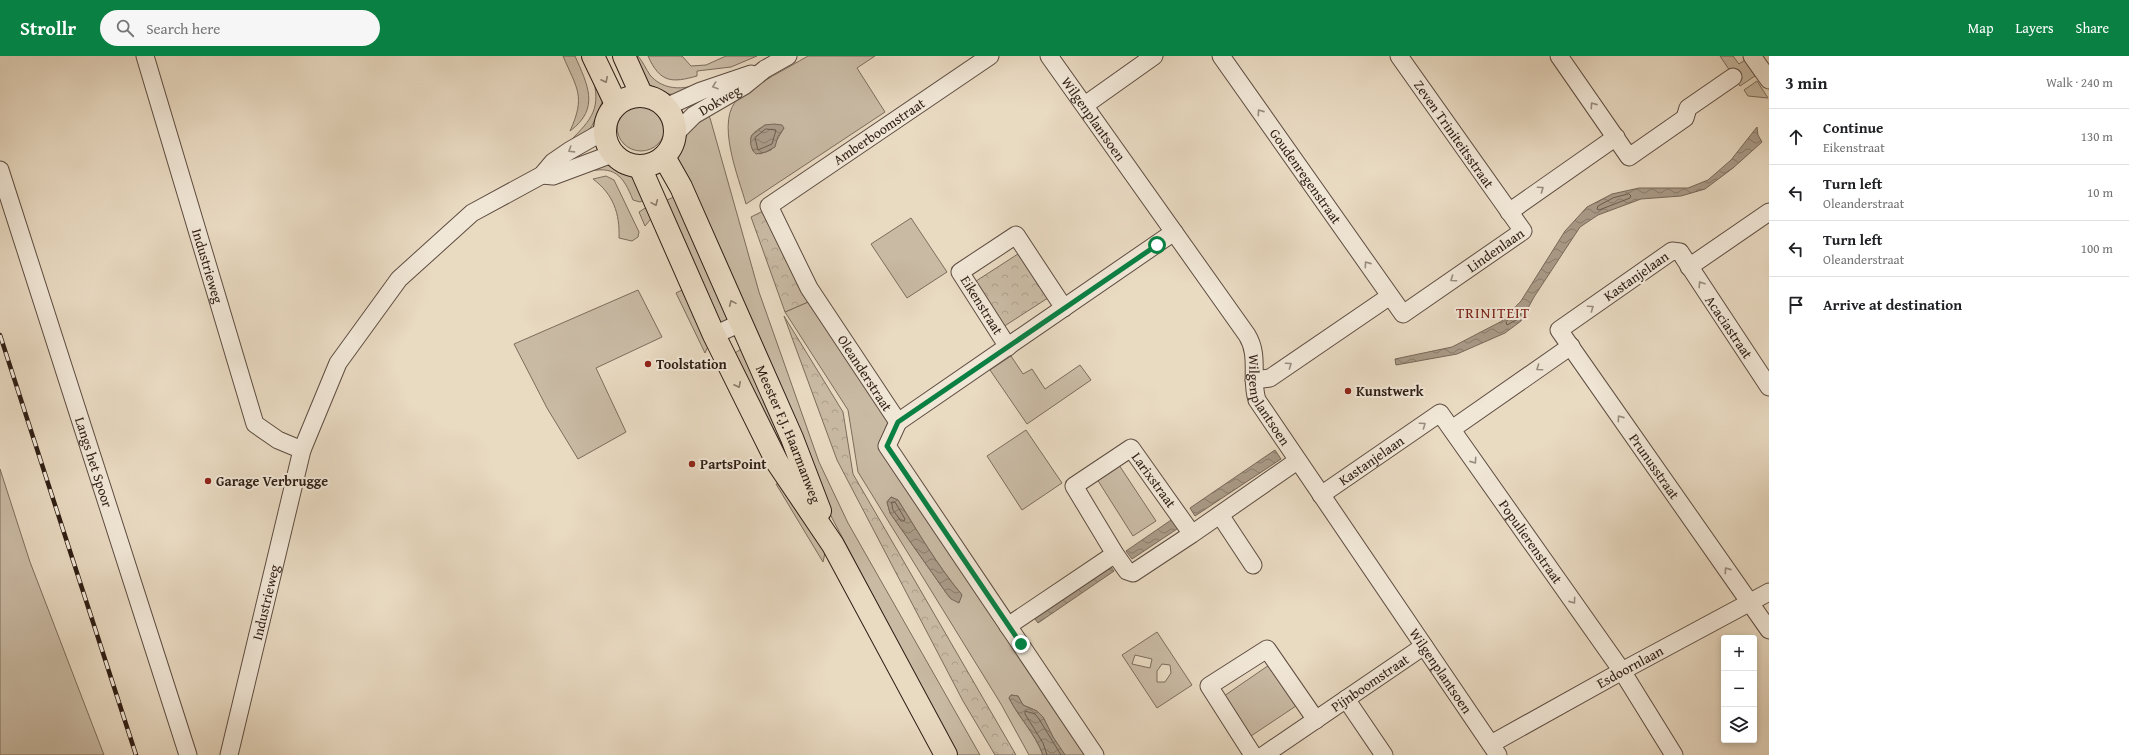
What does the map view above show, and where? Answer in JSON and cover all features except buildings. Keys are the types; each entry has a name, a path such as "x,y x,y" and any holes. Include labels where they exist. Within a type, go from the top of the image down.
{"main road":[{"path":"593,56 616,104"},
{"path":"624,56 642,96"},
{"path":"642,96 655,99 666,107 674,119 676,133 672,146 664,157 653,164 640,167 624,164 612,154 606,143 604,131 607,116 616,104 628,97 642,96"},
{"name":"Meester F.J. Haarmanweg","path":"664,157 681,187 792,438 833,545"},
{"name":"Meester F.J. Haarmanweg","path":"640,167 714,335 777,462 833,545 946,755"}],"street":[{"name":"Industrieweg","path":"145,56 255,424 278,440 302,450"},
{"name":"Dokweg","path":"676,133 694,115 744,86 765,69 788,56"},
{"name":"Amberboomstraat","path":"769,206 990,56"},
{"name":"Wilgenplantsoen","path":"1049,56 1251,342 1255,354 1254,380 1257,400 1297,461 1495,749"},
{"path":"1085,105 1154,56"},
{"name":"Goudenregenstraat","path":"1221,56 1390,296"},
{"name":"Zeven Triniteitsstraat","path":"1399,56 1509,212"},
{"path":"1559,56 1629,157 1685,118 1688,108 1733,77"},
{"path":"1752,56 1769,80"},
{"name":"Dokweg","path":"666,107 701,91 765,69"},
{"name":"Industrieweg","path":"229,755 302,450 338,363 399,279 472,213 542,175 553,162 604,131"},
{"name":"Lindenlaan","path":"1390,296 1403,314 1523,231 1509,212 1616,137"},
{"name":"Industrieweg","path":"542,175 553,176 612,154"},
{"name":"Langs het Spoor","path":"0,170 188,755"},
{"name":"Oleanderstraat","path":"769,206 809,288 898,422 887,446 1095,755"},
{"name":"Kastanjelaan","path":"1559,330 1672,251 1680,252 1689,267 1769,212"},
{"name":"Eikenstraat","path":"898,422 1174,232"},
{"name":"Eikenstraat","path":"1008,347 960,272 1016,235 1064,308"},
{"name":"Acaciastraat","path":"1689,267 1769,387"},
{"path":"1254,380 1270,378 1390,296"},
{"path":"714,335 741,323"},
{"name":"Prunusstraat","path":"1559,330 1769,630"},
{"path":"1452,429 1571,346"},
{"name":"Kastanjelaan","path":"1321,495 1440,413"},
{"name":"Populierenstraat","path":"1440,413 1622,670 1674,755"},
{"name":"Larixstraat","path":"1192,534 1132,448 1074,486 1127,571 1133,572 1192,534 1297,461"},
{"path":"1220,515 1253,565"},
{"path":"1008,626 1116,554"},
{"name":"Esdoornlaan","path":"1495,749 1622,670 1769,592"},
{"name":"Pijnboomstraat","path":"1264,755 1424,646"},
{"name":"Pijnboomstraat","path":"1253,755 1209,686 1267,648 1316,720"},
{"path":"1346,699 1384,755"}],"green space":[{"path":"563,56 575,56 584,76 589,95 586,114 570,131 578,109 579,101 576,85"},
{"path":"633,56 638,56 650,75 659,83 675,88 694,87 673,94 662,92 643,81"},
{"path":"648,56 682,56 691,66 706,65 726,56 757,56 731,67 697,71 697,76 674,80 668,79 657,72"},
{"path":"808,56 875,56 857,68 885,112 746,204 730,149 728,134 732,108 739,98 747,92","holes":["765,125 784,128 771,150 760,154 753,151 751,138 754,133"]},
{"path":"1720,56 1733,56 1739,64 1745,60 1755,76 1740,86"},
{"path":"592,75 603,100 589,129 579,137 570,141 584,126 593,112 596,96"},
{"path":"1757,81 1768,98 1748,96 1744,90"},
{"path":"641,103 650,105 658,110 663,118 665,127 663,136 658,144 650,149 641,151 632,149 624,144 619,136 617,127 619,118 624,110 632,105"},
{"path":"707,114 710,118 759,292 819,462 848,523 980,755 957,755 821,497 674,157 684,132"},
{"path":"610,163 631,173 648,198 640,202 633,200 621,178 611,171 596,170 586,172"},
{"path":"606,176 614,180 639,232 638,237 632,241 619,238 618,220 614,205 606,191 593,179"},
{"path":"678,195 728,319 721,323 663,202"},
{"path":"650,205 655,214 645,226 639,212"},
{"path":"763,211 808,302 785,312 751,217"},
{"path":"911,218 947,272 907,298 871,244"},
{"path":"1021,252 1051,296 1003,327 973,283"},
{"path":"688,287 710,342 705,353 676,293"},
{"path":"638,290 662,337 596,368 626,432 578,459 547,408 514,344"},
{"path":"808,302 888,422 879,447 1087,755 1065,755 1053,737 1043,717 1037,711 1023,705 1018,696 1011,695 1009,698 1036,740 1043,755 1029,755 1001,704 858,472 848,410 785,312","holes":["891,497 898,500 936,560 962,595 951,599 890,513 887,502"]},
{"path":"784,316 843,412 853,474 1016,755 995,755 963,701 837,460"},
{"path":"741,349 793,464 758,402 735,353"},
{"path":"1011,356 1023,374 1032,369 1045,389 1080,365 1091,380 1027,424 990,370"},
{"path":"1026,430 1062,483 1022,510 987,456"},
{"path":"1117,462 1156,521 1133,536 1095,476"},
{"path":"0,469 30,562 104,755 0,755"},
{"path":"784,483 825,553 823,562 776,484"},
{"path":"1157,632 1192,685 1157,708 1122,655","holes":["1135,655 1152,659 1150,668 1132,664","1162,664 1170,665 1171,673 1165,682 1157,682 1157,671"]},
{"path":"1272,663 1299,704 1251,736 1224,696"}],"water":[{"path":"765,125 782,125 784,128 778,136 775,147 766,152 756,154 751,145 752,135"},
{"path":"1757,127 1758,135 1762,142 1733,168 1705,189 1681,196 1641,199 1598,215 1580,227 1534,297 1521,321 1505,333 1457,354 1396,365 1395,359 1452,347 1502,321 1521,301 1565,231 1587,207 1612,194 1639,188 1688,188 1708,180 1731,160"},
{"path":"1275,450 1281,459 1195,516 1190,508"},
{"path":"891,497 898,500 936,560 962,595 959,603 951,599 947,594 890,513 887,502"},
{"path":"1174,518 1180,527 1132,559 1126,551"},
{"path":"1108,563 1114,571 1038,623 1032,615"},
{"path":"1011,695 1018,696 1023,705 1037,711 1043,717 1053,737 1065,755 1043,755 1036,740 1009,698"}],"railway":[{"path":"0,335 136,755"}],"place":[{"name":"Toolstation","path":"648,364"},
{"name":"Kunstwerk","path":"1348,391"},
{"name":"PartsPoint","path":"692,464"},
{"name":"Garage Verbrugge","path":"208,481"}],"district":[{"name":"TRINITEIT","path":"1493,313"}],"route":[{"path":"1021,644 887,446 898,422 1157,245"}]}
